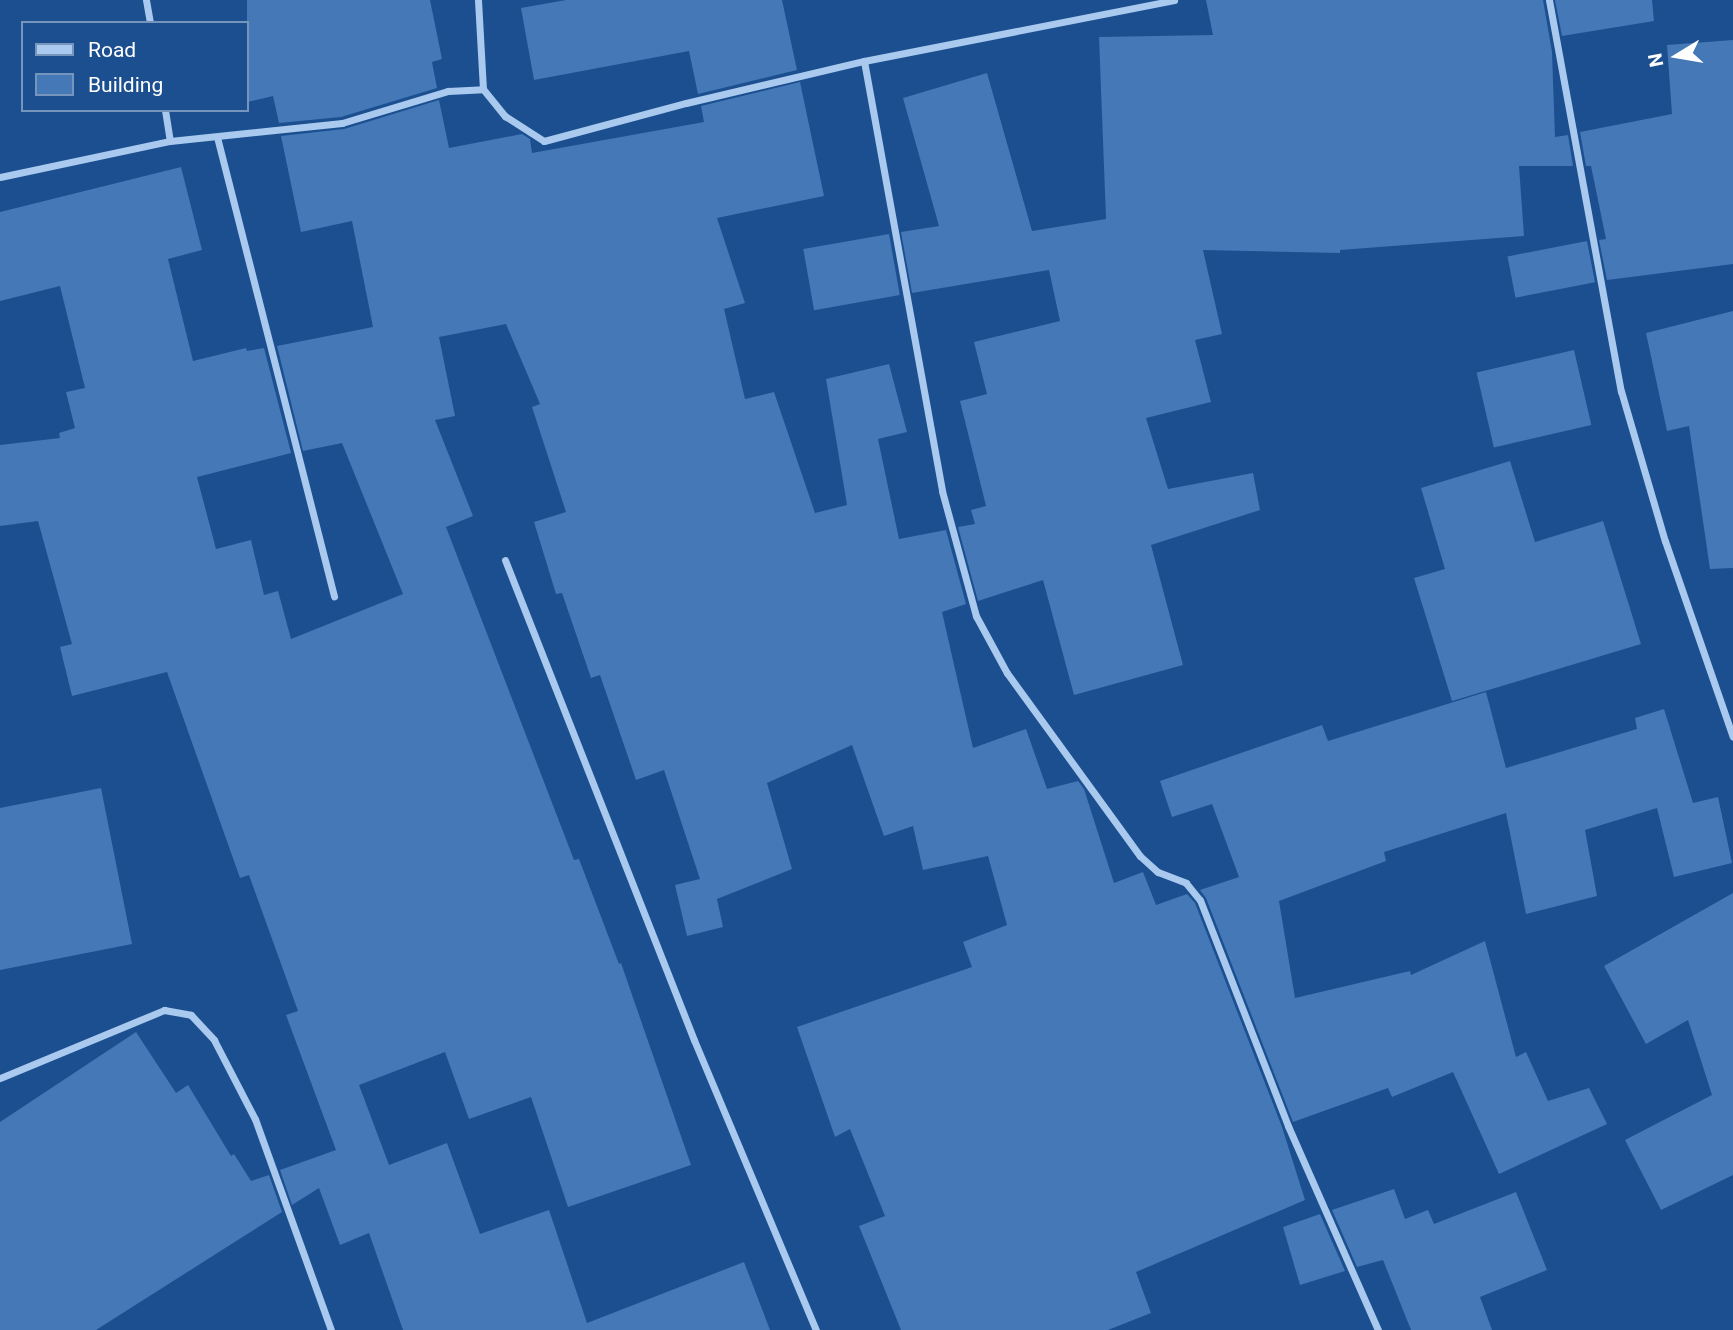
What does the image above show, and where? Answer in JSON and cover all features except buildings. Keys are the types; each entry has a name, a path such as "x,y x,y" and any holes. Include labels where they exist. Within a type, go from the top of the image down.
{"street":[{"path":"146,0 150,21"},
{"path":"478,0 483,89 505,116 544,141 686,103 864,61 1174,0"},
{"path":"1549,0 1621,391 1665,541 1733,737"},
{"path":"864,61 942,491 976,615 1007,673 1140,856 1158,873 1186,883 1200,900 1288,1126 1378,1330"},
{"path":"0,177 170,141 342,122 448,90 483,89"},
{"path":"165,112 170,141"},
{"path":"217,137 334,596"},
{"path":"505,560 694,1040 816,1330"},
{"path":"0,1078 164,1010 191,1015 214,1040 255,1119 331,1330"}]}
